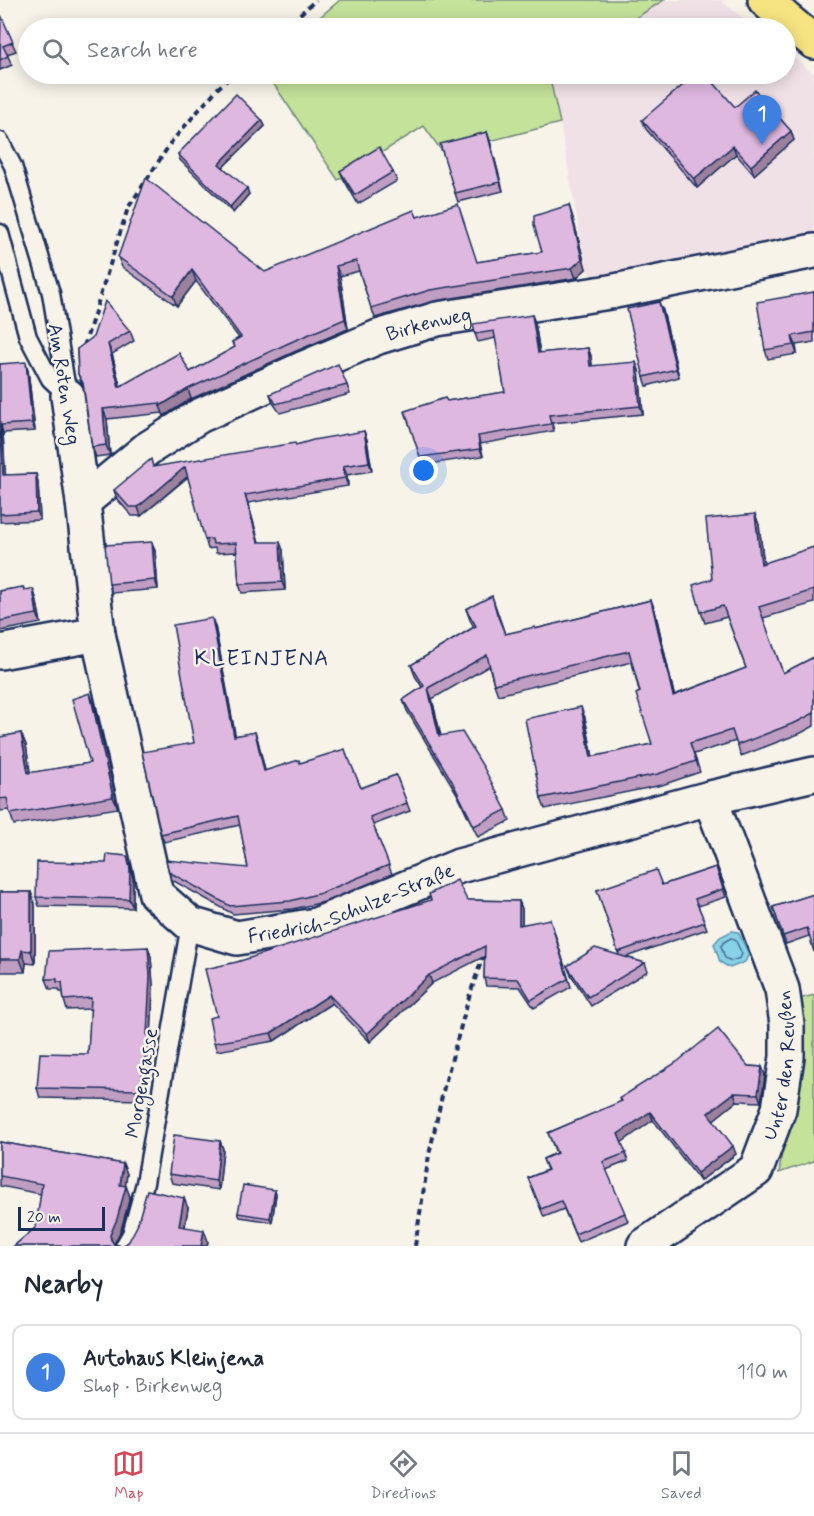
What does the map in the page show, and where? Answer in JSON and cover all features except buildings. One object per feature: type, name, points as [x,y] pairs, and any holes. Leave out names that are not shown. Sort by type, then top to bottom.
[{"type":"main road","points":[[765,0],[785,18]]},
{"type":"main road","points":[[796,27],[814,42]]},
{"type":"street","name":"Birkenweg","points":[[83,502],[147,449],[199,417],[302,369],[378,338],[437,319],[610,292],[814,251]]},
{"type":"street","name":"Am Roten Weg","points":[[68,396],[98,634]]},
{"type":"street","points":[[0,652],[98,634]]},
{"type":"street","name":"Friedrich-Schulze-Straße","points":[[98,634],[156,894],[190,924],[237,938],[316,925],[459,866],[711,798],[814,774]]},
{"type":"street","name":"Unter den Reußen","points":[[644,1246],[756,1170],[779,1109],[785,1067],[787,1024],[782,989],[711,798]]},
{"type":"lane","name":"Am Roten Weg","points":[[0,141],[13,166],[51,293],[68,396]]},
{"type":"lane","points":[[0,233],[28,338],[50,379],[68,396]]},
{"type":"lane","name":"Morgengasse","points":[[124,1246],[131,1234],[145,1183],[190,924]]},
{"type":"path","points":[[295,18],[316,0]]},
{"type":"path","points":[[82,352],[128,208],[172,141],[223,84]]},
{"type":"path","points":[[415,1246],[431,1144],[444,1087],[483,956],[483,944]]},
{"type":"shaded area","points":[[664,0],[720,0],[743,18],[636,18]]},
{"type":"shaded area","points":[[796,59],[814,74],[814,234],[591,276],[586,269],[551,84],[796,84]]},
{"type":"green space","points":[[340,0],[664,0],[636,18],[319,18]]},
{"type":"green space","points":[[274,84],[551,84],[560,123],[443,153],[424,126],[338,180]]},
{"type":"green space","points":[[814,995],[814,1161],[779,1173],[798,1045],[795,1000]]},
{"type":"water","points":[[732,931],[738,932],[749,954],[745,962],[730,968],[720,962],[714,944],[720,937]]},
{"type":"place","name":"Autohaus Kleinjena","points":[[762,145]]},
{"type":"district","name":"KLEINJENA","points":[[262,657]]}]
